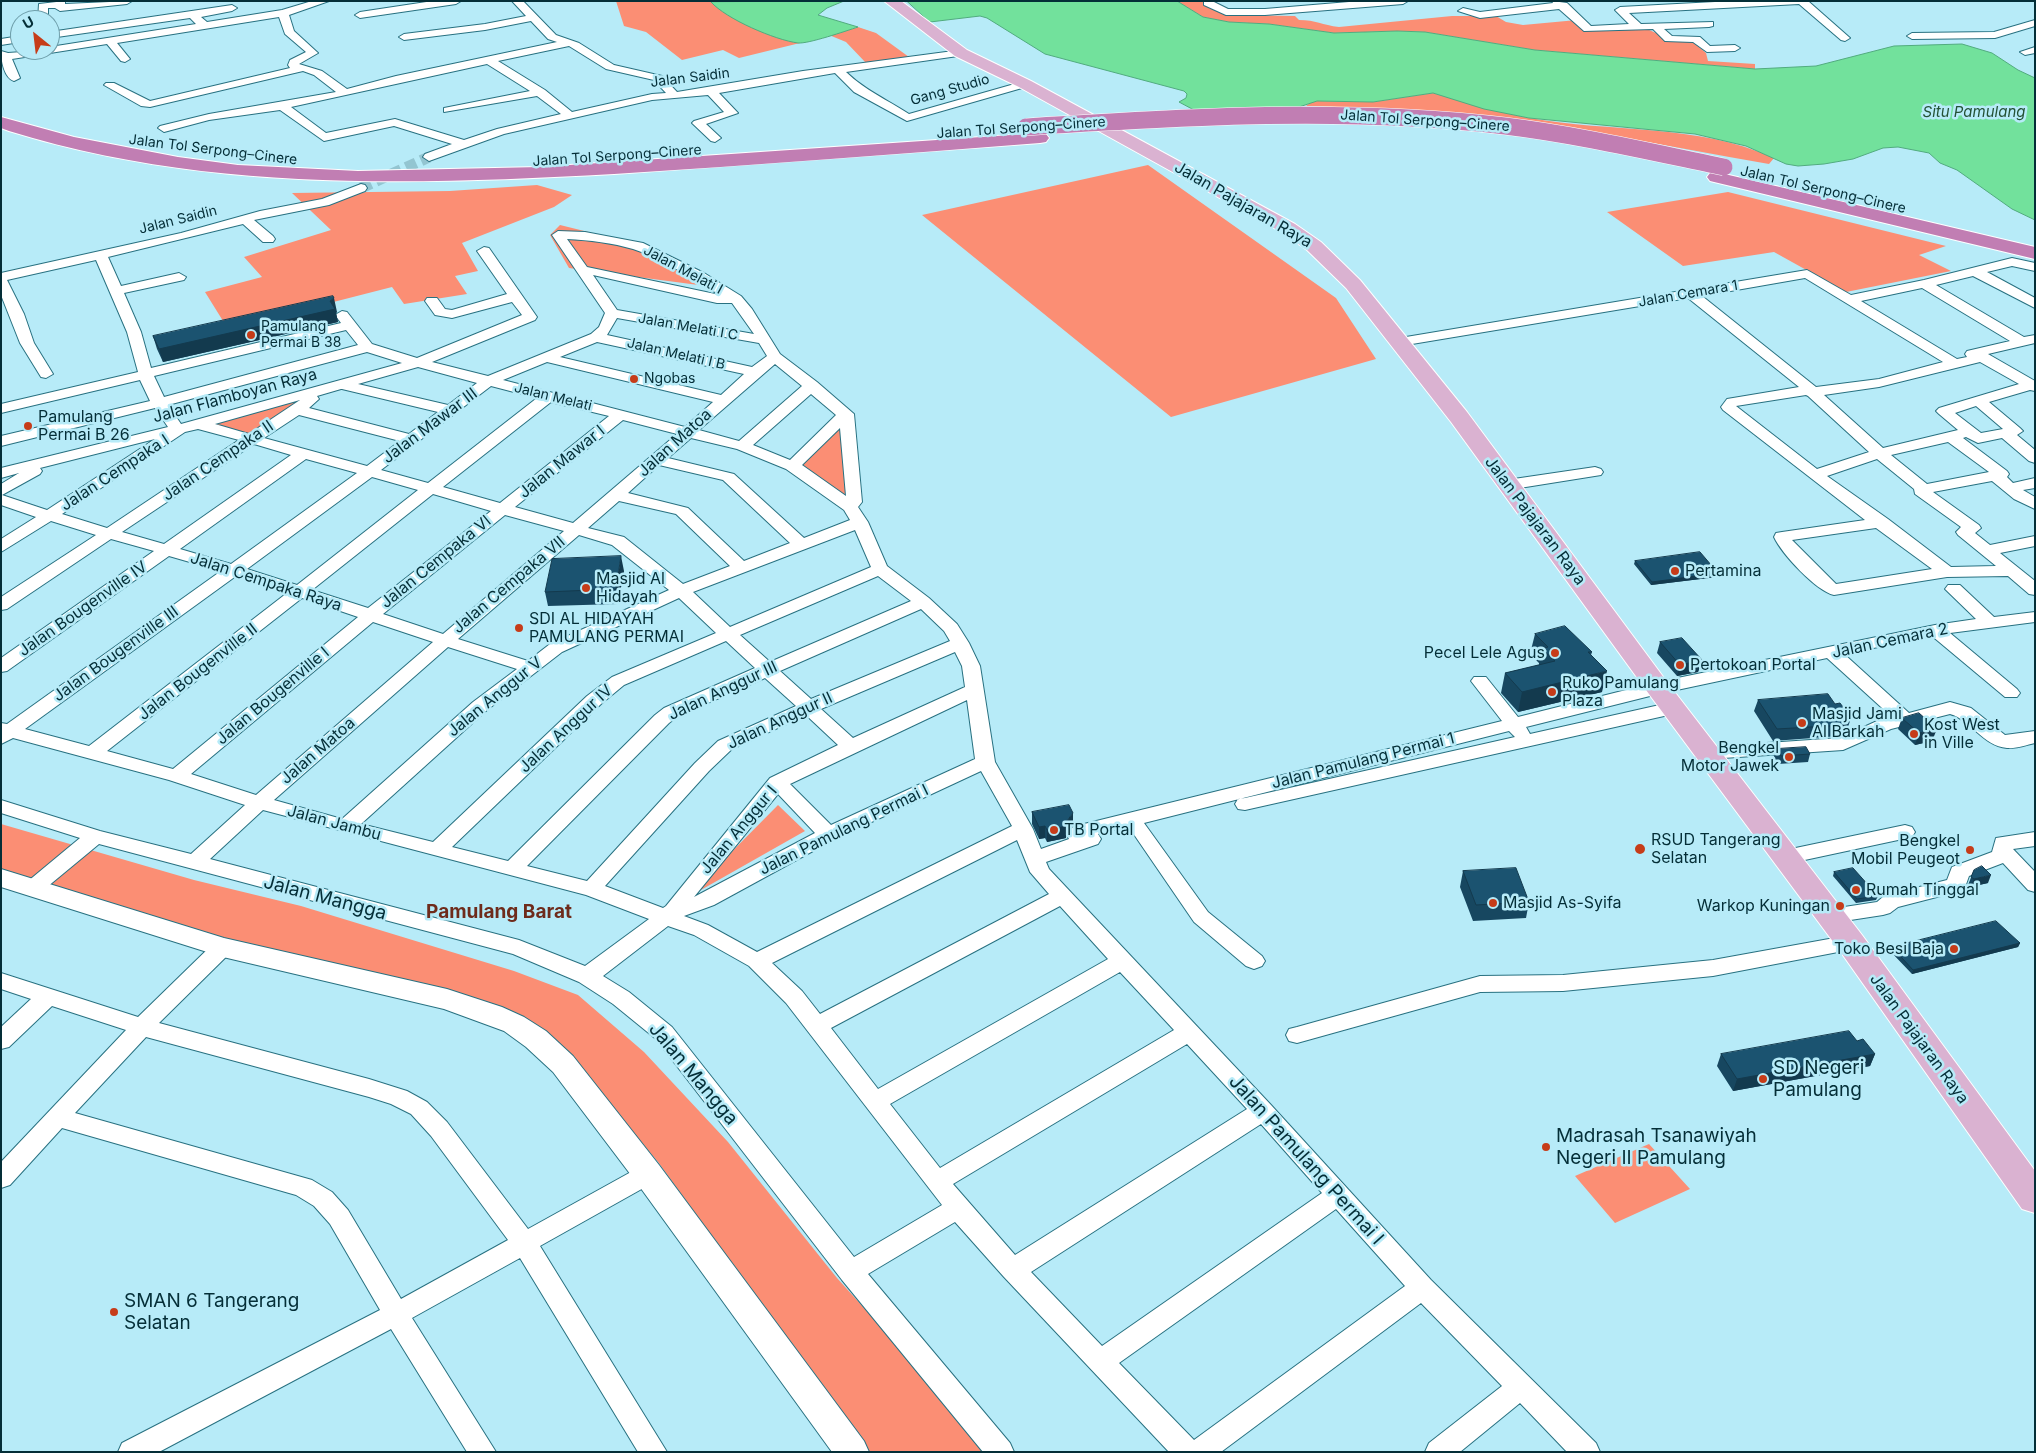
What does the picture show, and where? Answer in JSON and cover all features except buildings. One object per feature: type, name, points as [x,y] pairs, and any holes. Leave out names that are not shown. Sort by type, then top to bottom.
[{"type":"highway","name":"Jalan Tol Serpong–Cinere","points":[[1,104],[38,118],[96,134],[169,147],[314,161],[428,165],[552,161],[1026,127],[1225,115],[1363,115],[1504,126],[1584,138],[1977,233],[2035,239]]},
{"type":"highway","name":"Jalan Tol Serpong–Cinere","points":[[1,122],[81,145],[154,160],[243,171],[410,178],[694,164],[1230,126],[1366,127],[1492,137],[1720,172]]},
{"type":"highway","points":[[1977,233],[2035,255]]},
{"type":"main road","name":"Jalan Pajajaran Raya","points":[[891,1],[961,53],[1025,84],[1246,204],[1314,246],[1353,284],[1459,417],[1507,485],[1658,688],[1831,916],[2035,1199]]},
{"type":"street","points":[[43,10],[43,6],[59,3],[60,8],[127,1]]},
{"type":"street","points":[[60,48],[283,13],[324,1]]},
{"type":"street","points":[[360,14],[456,1]]},
{"type":"street","points":[[517,1],[531,18],[552,37],[570,43],[610,67],[658,78],[671,91],[671,97]]},
{"type":"street","points":[[1255,1],[1265,12]]},
{"type":"street","points":[[1297,1],[1306,10]]},
{"type":"street","points":[[1208,3],[1226,12],[1265,12],[1403,1]]},
{"type":"street","points":[[1638,27],[1620,10],[1688,4],[1801,1],[1845,38]]},
{"type":"street","points":[[256,3],[263,16]]},
{"type":"street","points":[[1463,11],[1480,15],[1560,3],[1588,29],[1655,26],[1715,30]]},
{"type":"street","points":[[1655,26],[1668,39],[1696,38],[1707,49],[1735,48],[1688,4]]},
{"type":"street","points":[[60,34],[232,8]]},
{"type":"street","points":[[283,13],[288,32],[314,53],[294,62],[293,65],[300,69]]},
{"type":"street","points":[[192,15],[206,26]]},
{"type":"street","points":[[404,37],[501,25],[531,18]]},
{"type":"street","points":[[1912,36],[1989,35],[2035,23]]},
{"type":"street","points":[[2013,30],[2027,35]]},
{"type":"street","points":[[110,41],[125,59]]},
{"type":"street","points":[[164,128],[209,117],[282,106],[345,93],[403,78],[570,43]]},
{"type":"street","name":"Jalan Saidin","points":[[429,157],[501,131],[568,115],[838,70],[961,53]]},
{"type":"street","points":[[3,56],[14,78]]},
{"type":"street","points":[[490,61],[541,92],[568,115]]},
{"type":"street","points":[[110,85],[145,104],[150,104],[300,69],[311,70],[345,93]]},
{"type":"street","name":"Gang Studio","points":[[838,70],[858,90],[907,118],[1025,84]]},
{"type":"street","points":[[448,110],[495,99],[504,100],[541,92]]},
{"type":"street","points":[[712,92],[732,113],[698,122],[715,138]]},
{"type":"street","points":[[282,106],[324,137],[395,122],[463,144]]},
{"type":"street","name":"Jalan Saidin","points":[[1,278],[325,202],[361,188]]},
{"type":"street","points":[[246,219],[268,239]]},
{"type":"street","name":"Jalan Melati I","points":[[612,313],[558,235],[586,236],[638,246],[691,272],[736,299],[775,357]]},
{"type":"street","points":[[432,301],[440,312],[452,314],[517,296],[484,251]]},
{"type":"street","points":[[100,254],[134,332],[146,376],[159,403],[178,429]]},
{"type":"street","points":[[1854,298],[1924,284],[2012,262],[2035,267]]},
{"type":"street","points":[[582,271],[591,271],[717,299],[736,299]]},
{"type":"street","points":[[1974,271],[2035,304]]},
{"type":"street","name":"Jalan Cemara 1","points":[[1400,342],[1807,274],[1854,298],[1954,363]]},
{"type":"street","points":[[116,291],[179,277]]},
{"type":"street","points":[[1,278],[27,343],[46,374]]},
{"type":"street","points":[[1924,284],[2031,344]]},
{"type":"street","points":[[1691,294],[1794,375],[1924,489]]},
{"type":"street","name":"Jalan Flamboyan Raya","points":[[1,473],[198,424],[418,363],[530,317],[517,296]]},
{"type":"street","points":[[1854,298],[1954,354],[1964,356],[2031,344]]},
{"type":"street","points":[[489,381],[596,337],[605,329],[612,313]]},
{"type":"street","name":"Jalan Melati I C","points":[[612,313],[764,339]]},
{"type":"street","points":[[1,317],[17,314]]},
{"type":"street","points":[[1,409],[146,376],[345,320],[367,347],[159,403],[1,441]]},
{"type":"street","name":"Jalan Melati I B","points":[[596,337],[755,372]]},
{"type":"street","points":[[1947,572],[1882,522],[1815,475],[1728,407],[1732,402],[1879,383],[2031,344]]},
{"type":"street","name":"Jalan Melati","points":[[367,347],[418,363],[742,446],[792,466],[855,515]]},
{"type":"street","points":[[775,357],[846,414],[849,420],[855,515],[880,569],[923,602],[951,628],[960,643],[971,666],[985,762]]},
{"type":"street","name":"Jalan Matoa","points":[[575,529],[689,432],[755,372],[775,357]]},
{"type":"street","points":[[1982,357],[2033,386]]},
{"type":"street","points":[[547,358],[724,400]]},
{"type":"street","name":"Jalan Mawar III","points":[[232,570],[370,471],[489,381]]},
{"type":"street","points":[[742,446],[812,385]]},
{"type":"street","points":[[1979,401],[2015,430],[2006,434],[1978,438],[1944,412],[1979,401],[2033,386]]},
{"type":"street","points":[[334,387],[449,410]]},
{"type":"street","name":"Jalan Cempaka II","points":[[1,605],[109,535],[295,409],[334,387]]},
{"type":"street","name":"Jalan Bougenville II","points":[[94,752],[550,396]]},
{"type":"street","points":[[295,409],[411,440]]},
{"type":"street","name":"Jalan Mawar I","points":[[503,509],[621,414]]},
{"type":"street","points":[[792,466],[846,414]]},
{"type":"street","points":[[198,424],[606,537],[624,544],[682,591],[851,746]]},
{"type":"street","name":"Jalan Cempaka I","points":[[49,516],[177,433],[178,429]]},
{"type":"street","points":[[1815,475],[1880,452],[1969,432]]},
{"type":"street","points":[[2006,434],[2035,458]]},
{"type":"street","points":[[1924,489],[2001,474],[1952,437]]},
{"type":"street","name":"Jalan Bougenville IV","points":[[1,667],[304,453]]},
{"type":"street","points":[[656,460],[728,477],[802,545]]},
{"type":"street","points":[[1,491],[42,464]]},
{"type":"street","points":[[1507,485],[1595,472]]},
{"type":"street","points":[[1995,476],[2035,504]]},
{"type":"street","points":[[2010,488],[2035,483]]},
{"type":"street","points":[[1924,489],[1921,491],[1974,528],[1964,532],[2035,590]]},
{"type":"street","points":[[616,495],[682,511],[742,568]]},
{"type":"street","name":"Jalan Cempaka Raya","points":[[1,500],[109,535],[232,570],[443,641],[529,667]]},
{"type":"street","name":"Jalan Cempaka VI","points":[[370,616],[503,509]]},
{"type":"street","name":"Jalan Anggur V","points":[[346,827],[480,706],[529,667],[569,641],[682,591],[802,545],[855,515]]},
{"type":"street","points":[[1,547],[49,516]]},
{"type":"street","points":[[1882,522],[1782,537],[1784,543],[1830,589],[1869,585],[1947,572],[2012,571]]},
{"type":"street","name":"Jalan Cempaka VII","points":[[443,641],[575,529]]},
{"type":"street","points":[[1987,550],[2035,541]]},
{"type":"street","name":"Jalan Anggur IV","points":[[438,849],[607,689],[642,670],[880,569]]},
{"type":"street","name":"Jalan Bougenville III","points":[[4,733],[232,570]]},
{"type":"street","points":[[1954,589],[1989,622]]},
{"type":"street","name":"Jalan Anggur III","points":[[513,868],[662,719],[681,708],[923,602]]},
{"type":"street","name":"Jalan Bougenville I","points":[[176,776],[370,616]]},
{"type":"street","name":"Jalan Cemara 2","points":[[1658,688],[1935,630],[1989,622],[2033,619]]},
{"type":"street","points":[[1935,630],[2011,693]]},
{"type":"street","name":"Jalan Matoa","points":[[194,863],[258,803],[443,641]]},
{"type":"street","name":"Jalan Anggur II","points":[[591,889],[702,767],[725,745],[808,707],[960,643]]},
{"type":"street","points":[[1832,652],[1904,718]]},
{"type":"street","points":[[1480,681],[1527,740]]},
{"type":"street","name":"Jalan Pamulang Permai 1","points":[[1348,772],[1513,724],[1658,688]]},
{"type":"street","name":"Jalan Anggur I","points":[[671,913],[777,782],[974,690]]},
{"type":"street","points":[[1033,859],[1080,842],[1140,828],[1348,772],[1527,740],[1673,708]]},
{"type":"street","points":[[1708,754],[1843,744],[1867,732],[1904,718],[1950,708],[1958,709],[1998,739],[2008,742],[2035,737]]},
{"type":"street","name":"Jalan Jambu","points":[[4,733],[94,752],[258,803],[346,827],[513,868],[671,913]]},
{"type":"street","name":"Jalan Pamulang Permai I","points":[[671,913],[707,900],[828,834],[985,762],[1023,829],[1033,859],[1040,872],[1263,1111],[1422,1288],[1586,1452]]},
{"type":"street","points":[[777,782],[828,834]]},
{"type":"street","name":"Jalan Pamulang Permai 1","points":[[1080,842],[1077,835],[1080,832],[1277,790]]},
{"type":"street","name":"Jalan Mangga","points":[[1,806],[95,836],[504,944],[587,976],[621,998],[664,1033],[851,1272],[1000,1452]]},
{"type":"street","points":[[1140,828],[1201,917],[1254,961]]},
{"type":"street","points":[[758,961],[1023,829]]},
{"type":"street","points":[[1786,857],[1905,832]]},
{"type":"street","points":[[34,888],[95,836]]},
{"type":"street","points":[[1831,916],[1883,908],[1891,901],[1957,885],[1959,872],[2002,856],[2003,843],[2035,839]]},
{"type":"street","points":[[2003,850],[2035,885]]},
{"type":"street","points":[[1,878],[223,947],[447,999],[514,1024],[536,1039],[563,1064],[648,1174],[852,1452]]},
{"type":"street","points":[[816,1026],[1062,896]]},
{"type":"street","points":[[587,976],[671,913],[758,961],[777,978],[816,1026],[958,1208],[1013,1270],[1187,1452]]},
{"type":"street","points":[[1297,1035],[1480,984],[1563,983],[1713,968],[1851,943]]},
{"type":"street","points":[[1,1178],[142,1027],[223,947]]},
{"type":"street","points":[[876,1101],[1123,960]]},
{"type":"street","points":[[1,981],[142,1027],[369,1088],[398,1097],[420,1108],[439,1129],[524,1243],[653,1452]]},
{"type":"street","points":[[1,1041],[48,996]]},
{"type":"street","points":[[936,1182],[1189,1032]]},
{"type":"street","points":[[1013,1270],[1263,1111]]},
{"type":"street","points":[[59,1118],[303,1187],[323,1199],[339,1217],[396,1314],[482,1452]]},
{"type":"street","points":[[132,1452],[396,1314],[648,1174]]},
{"type":"street","points":[[1100,1361],[1339,1194]]},
{"type":"street","points":[[851,1272],[958,1208]]},
{"type":"street","points":[[1198,1452],[1422,1288]]},
{"type":"street","points":[[1439,1452],[1520,1387]]},
{"type":"shaded area","points":[[616,1],[716,1],[712,2],[769,34],[800,43],[739,58],[723,50],[682,60],[646,32],[624,26]]},
{"type":"shaded area","points":[[1177,1],[1211,1],[1234,15],[1295,16],[1299,20],[1339,27],[1452,16],[1496,16],[1506,22],[1523,25],[1577,20],[1597,29],[1645,28],[1673,41],[1692,41],[1706,53],[1708,61],[1755,64],[1755,69],[1535,50],[1425,32],[1334,33],[1269,24],[1229,22],[1203,17]]},
{"type":"shaded area","points":[[858,27],[876,33],[909,57],[866,63],[846,42],[829,35]]},
{"type":"shaded area","points":[[1433,93],[1530,118],[1591,126],[1653,130],[1714,139],[1774,158],[1769,164],[1616,136],[1500,119],[1403,110],[1306,106],[1311,102],[1317,101],[1373,102]]},
{"type":"shaded area","points":[[1148,165],[1336,298],[1376,359],[1171,417],[922,215]]},
{"type":"shaded area","points":[[537,185],[572,195],[554,207],[462,243],[478,271],[455,276],[467,294],[404,304],[392,287],[228,329],[205,292],[262,277],[244,257],[331,230],[292,193],[450,191]]},
{"type":"shaded area","points":[[1728,192],[1946,246],[1919,255],[1951,271],[1846,292],[1774,252],[1683,266],[1607,212]]},
{"type":"shaded area","points":[[560,225],[649,247],[711,277],[706,286],[569,268],[550,235]]},
{"type":"shaded area","points":[[315,395],[249,437],[201,425]]},
{"type":"shaded area","points":[[848,418],[850,507],[792,466]]},
{"type":"shaded area","points":[[778,805],[805,831],[685,899]]},
{"type":"shaded area","points":[[1,824],[194,880],[301,906],[514,971],[578,995],[644,1052],[728,1142],[837,1278],[994,1452],[868,1452],[658,1162],[582,1072],[518,1024],[1,877]]},
{"type":"shaded area","points":[[1649,1144],[1690,1189],[1615,1223],[1575,1176]]},
{"type":"water","points":[[844,1],[827,8],[818,15],[858,27],[803,43],[777,38],[752,28],[718,9],[711,2]]},
{"type":"water","name":"Situ Pamulang","points":[[907,1],[1177,1],[1203,17],[1229,22],[1269,24],[1334,33],[1425,32],[1535,50],[1755,69],[1816,66],[1894,46],[1962,44],[1992,53],[2018,70],[2035,78],[2035,220],[2012,209],[1957,170],[1940,163],[1929,153],[1898,147],[1883,148],[1853,159],[1798,166],[1786,164],[1746,146],[1695,134],[1529,118],[1484,109],[1433,93],[1373,102],[1317,101],[1299,107],[1194,110],[1179,102],[1186,98],[1187,94],[1184,91],[1045,54],[987,18],[980,16],[930,22]]},
{"type":"tunnel","points":[[361,188],[429,157]]},
{"type":"place","name":"Pamulang Permai B 38","points":[[251,335]]},
{"type":"place","name":"Ngobas","points":[[634,379]]},
{"type":"place","name":"Pamulang Permai B 26","points":[[28,426]]},
{"type":"place","name":"Pertamina","points":[[1675,571]]},
{"type":"place","name":"Masjid Al Hidayah","points":[[586,588]]},
{"type":"place","name":"SDI AL HIDAYAH PAMULANG PERMAI","points":[[519,628]]},
{"type":"place","name":"Pecel Lele Agus","points":[[1555,653]]},
{"type":"place","name":"Pertokoan Portal","points":[[1680,665]]},
{"type":"place","name":"Ruko Pamulang Plaza","points":[[1552,692]]},
{"type":"place","name":"Masjid Jami Al Barkah","points":[[1802,723]]},
{"type":"place","name":"Kost West in Ville","points":[[1914,734]]},
{"type":"place","name":"Bengkel Motor Jawek","points":[[1789,757]]},
{"type":"place","name":"TB Portal","points":[[1054,830]]},
{"type":"place","name":"RSUD Tangerang Selatan","points":[[1640,849]]},
{"type":"place","name":"Bengkel Mobil Peugeot","points":[[1970,850]]},
{"type":"place","name":"Rumah Tinggal","points":[[1856,890]]},
{"type":"place","name":"Masjid As-Syifa","points":[[1493,903]]},
{"type":"place","name":"Warkop Kuningan","points":[[1840,906]]},
{"type":"place","name":"Toko Besi Baja","points":[[1954,949]]},
{"type":"place","name":"SD Negeri Pamulang","points":[[1763,1079]]},
{"type":"place","name":"Madrasah Tsanawiyah Negeri II Pamulang","points":[[1546,1147]]},
{"type":"place","name":"SMAN 6 Tangerang Selatan","points":[[114,1312]]},
{"type":"district","name":"Pamulang Barat","points":[[499,912]]}]
